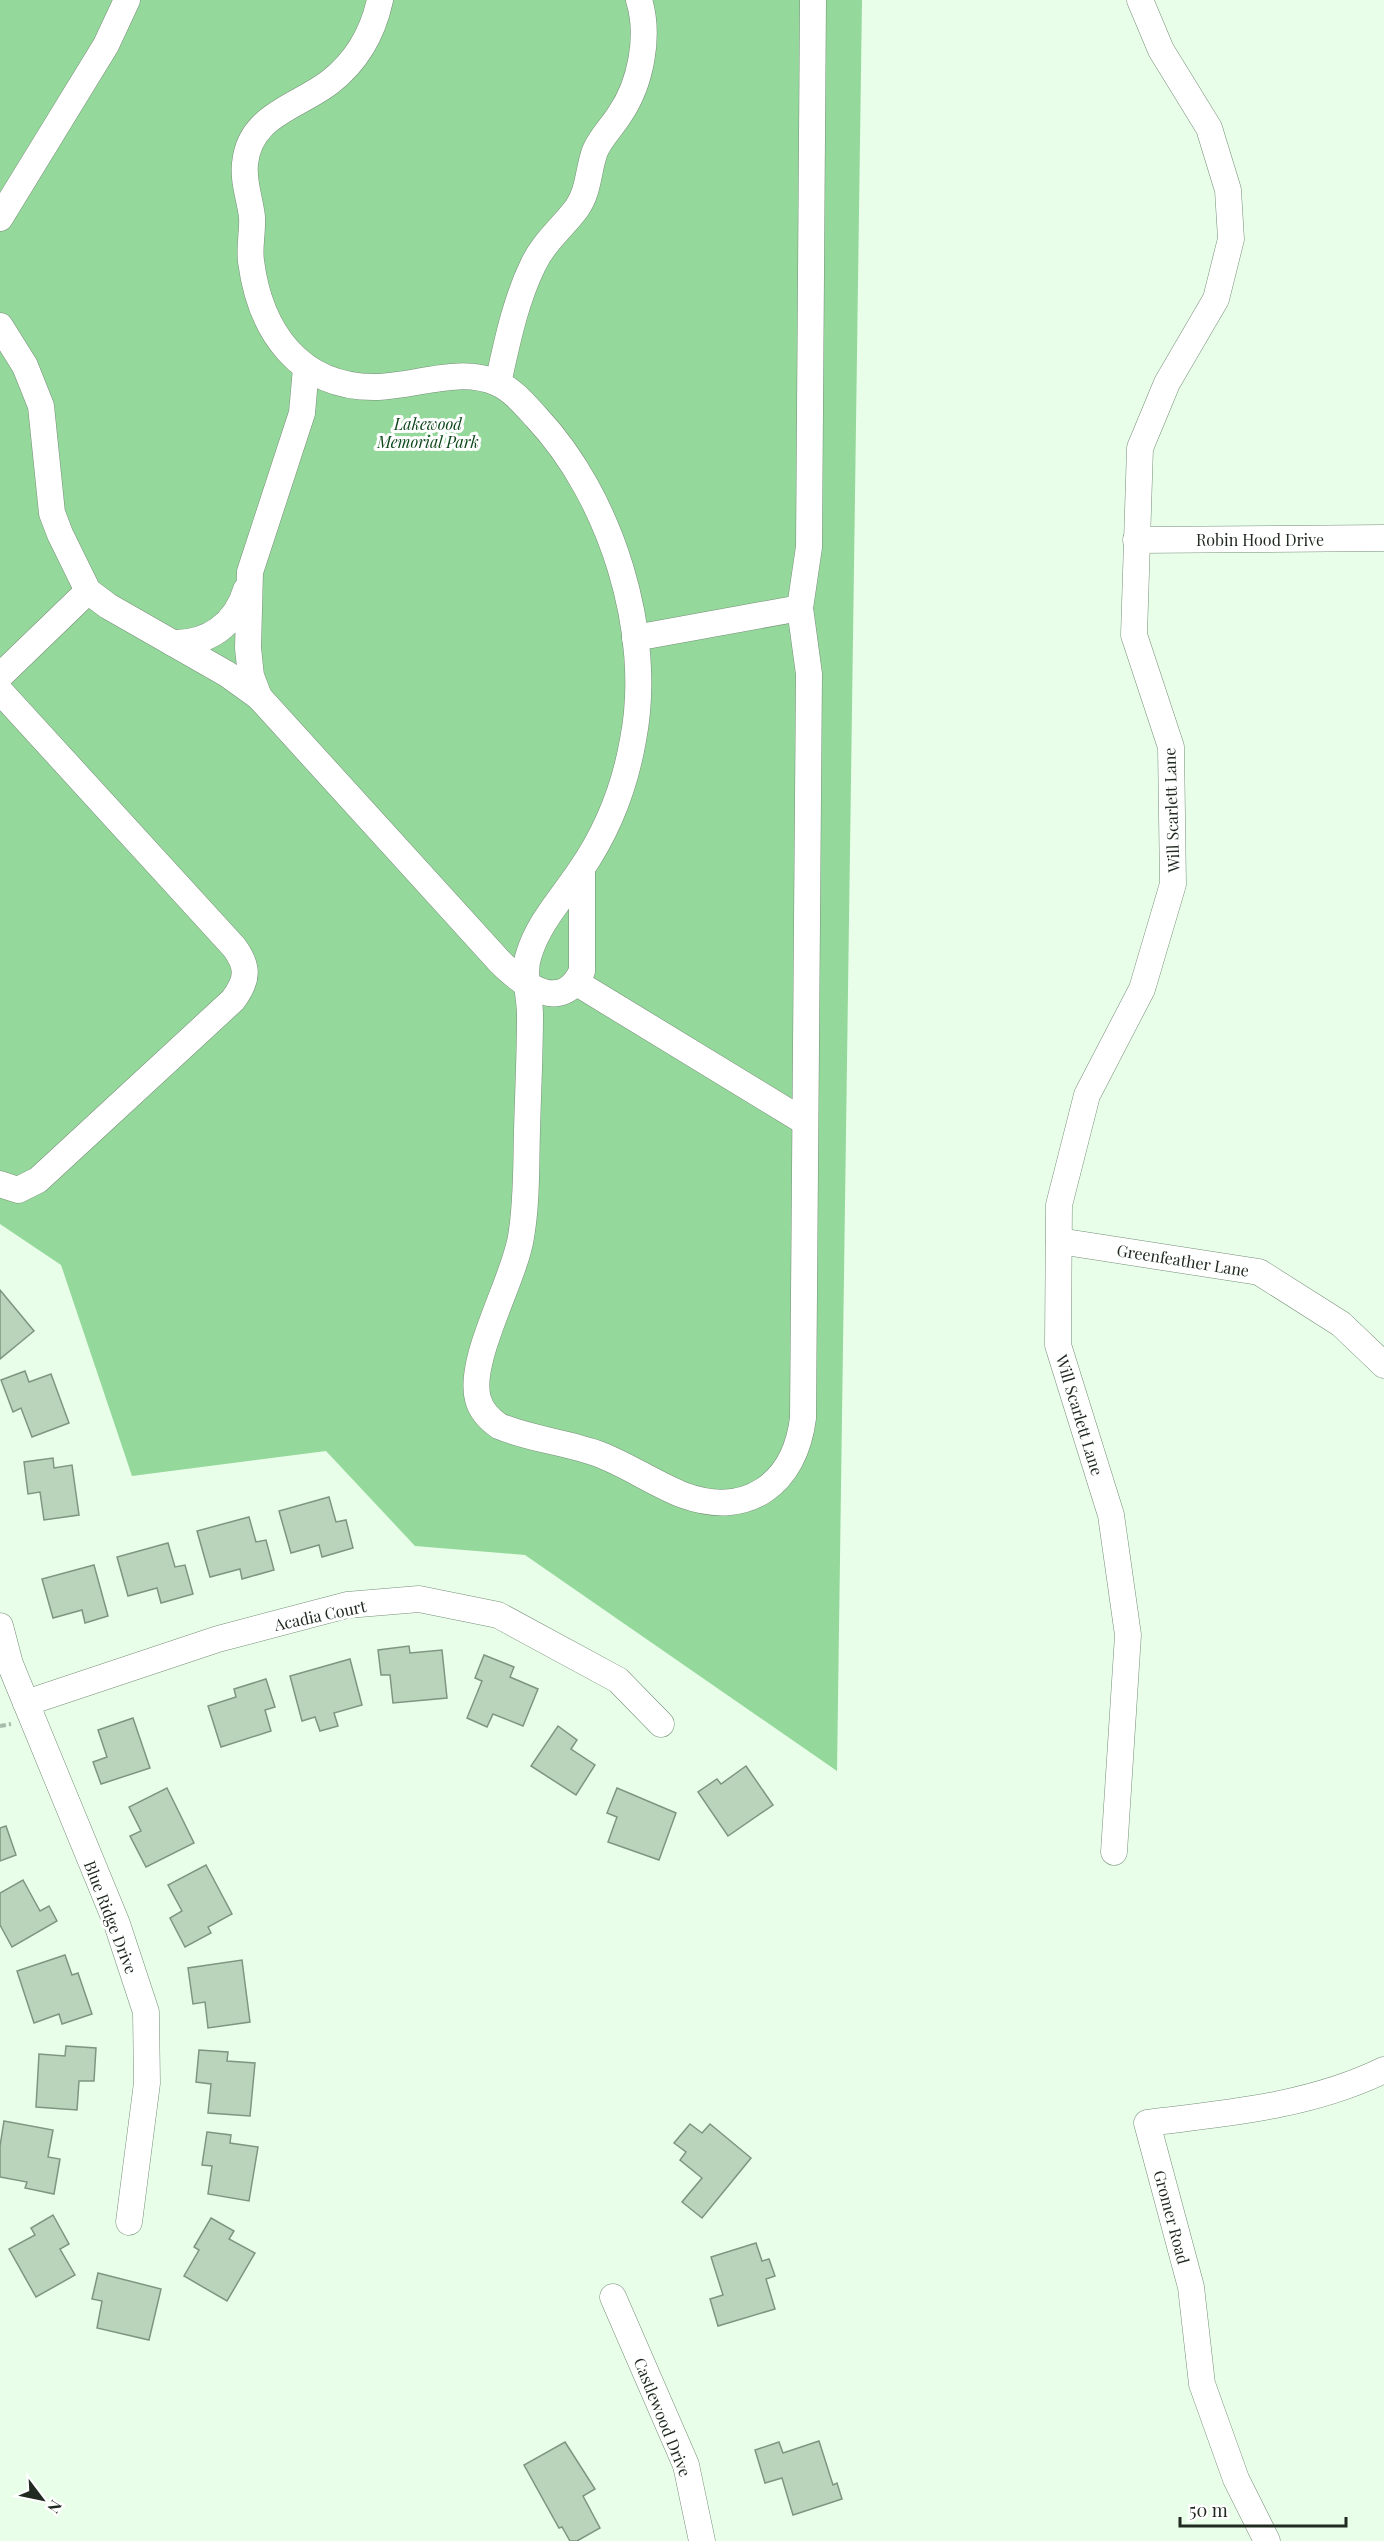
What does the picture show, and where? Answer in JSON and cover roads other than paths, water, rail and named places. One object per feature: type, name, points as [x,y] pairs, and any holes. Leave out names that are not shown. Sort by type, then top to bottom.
[{"type":"street","points":[[0,218],[106,45],[127,0]]},
{"type":"street","points":[[380,0],[372,28],[350,62],[330,82],[288,105],[264,123],[248,148],[244,178],[252,222],[249,245],[257,290],[278,338],[291,356],[306,368],[345,384],[372,387],[473,376],[498,383],[519,398],[550,432],[589,488],[602,514],[635,638],[638,683],[634,737],[616,802],[582,869],[538,932],[528,956],[525,975],[528,985],[530,1018],[522,1230],[513,1270],[483,1352],[476,1382],[477,1396],[489,1419],[499,1426],[600,1454],[685,1496],[718,1502],[739,1501],[770,1488],[783,1474],[797,1448],[802,1418],[809,674],[800,608],[809,548],[813,0]]},
{"type":"street","points":[[498,383],[524,284],[547,243],[579,206],[587,187],[595,153],[622,111],[634,84],[643,55],[643,27],[639,0]]},
{"type":"street","name":"Will Scarlett Lane","points":[[1114,1852],[1128,1635],[1111,1515],[1058,1345],[1059,1205],[1087,1095],[1142,990],[1173,885],[1171,747],[1134,635],[1140,448],[1167,383],[1216,299],[1231,239],[1228,190],[1209,128],[1161,50],[1140,0]]},
{"type":"street","points":[[0,326],[34,386],[45,426],[52,513],[71,562],[88,591],[108,606],[236,679],[259,697],[500,962],[528,985],[556,994],[569,990],[577,983],[582,971],[584,956],[582,869]]},
{"type":"street","points":[[173,643],[190,644],[222,629],[234,616],[243,598],[302,413],[306,368]]},
{"type":"street","name":"Robin Hood Drive","points":[[1136,540],[1384,538]]},
{"type":"street","points":[[250,572],[248,648],[251,676],[259,697]]},
{"type":"street","points":[[0,676],[88,591]]},
{"type":"street","points":[[635,638],[800,608]]},
{"type":"street","points":[[0,691],[234,947],[246,965],[245,981],[233,1000],[38,1180],[18,1190],[0,1184]]},
{"type":"street","points":[[577,983],[806,1122]]},
{"type":"street","name":"Greenfeather Lane","points":[[1059,1241],[1259,1272],[1341,1324],[1384,1365]]},
{"type":"street","name":"Acadia Court","points":[[26,1703],[240,1633],[347,1605],[419,1599],[498,1615],[618,1680],[661,1724]]},
{"type":"street","name":"Blue Ridge Drive","points":[[0,1626],[10,1665],[117,1924],[146,2012],[147,2083],[129,2222]]},
{"type":"street","name":"Gromer Road","points":[[1267,2541],[1236,2479],[1202,2384],[1191,2287],[1147,2123],[1254,2110],[1315,2096],[1384,2070]]},
{"type":"street","name":"Castlewood Drive","points":[[613,2297],[686,2465],[702,2541]]},
{"type":"park label","name":"Lakewood Memorial Park","points":[[428,432]]}]
